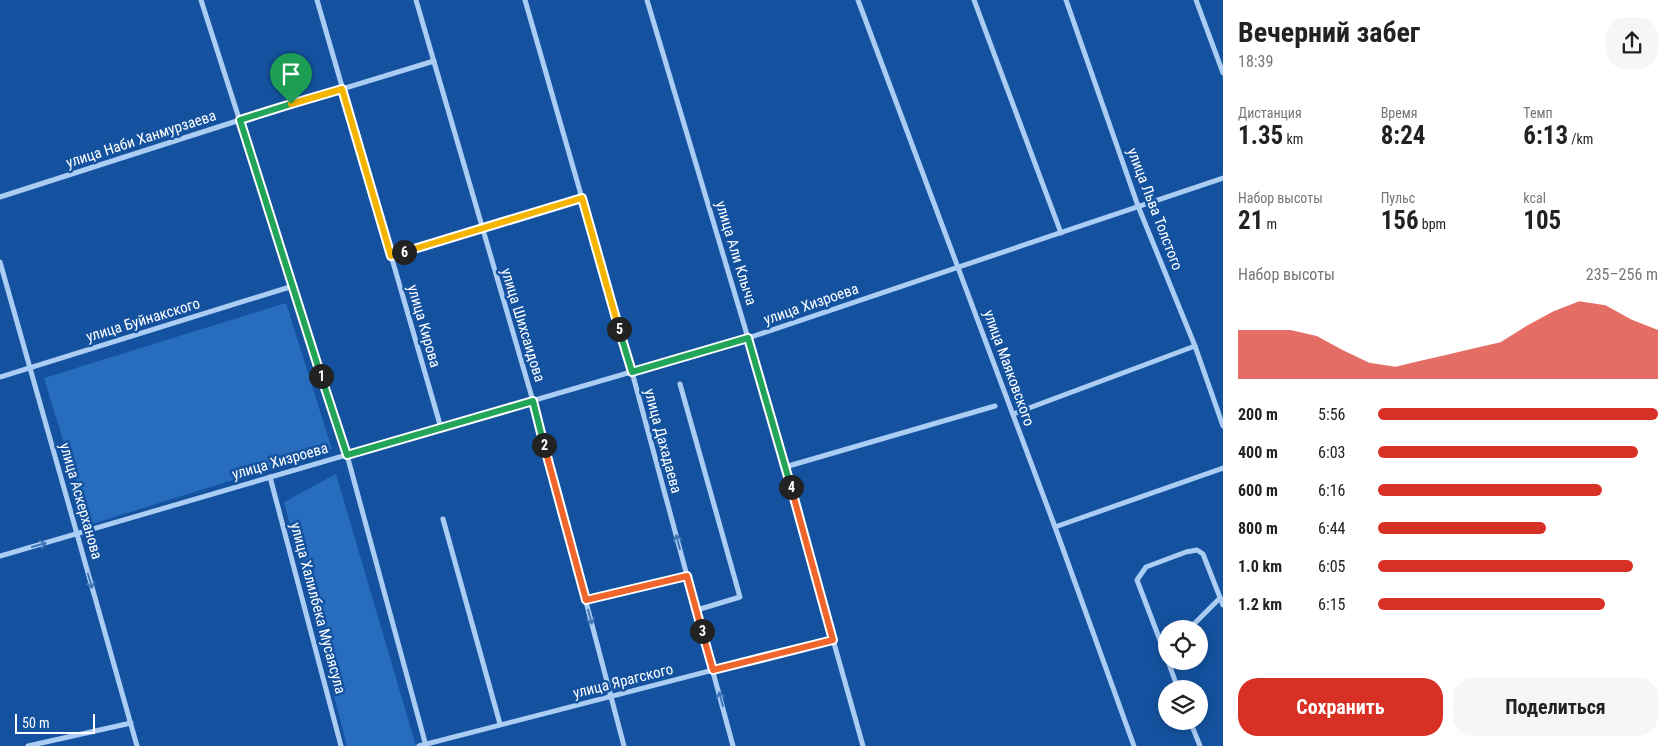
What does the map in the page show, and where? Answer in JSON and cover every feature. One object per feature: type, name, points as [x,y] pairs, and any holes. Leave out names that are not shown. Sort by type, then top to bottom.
[{"type":"street","points":[[201,0],[347,455],[426,745]]},
{"type":"street","name":"улица Кирова","points":[[317,0],[441,428]]},
{"type":"street","name":"улица Шихсаидова","points":[[416,0],[533,401],[624,746]]},
{"type":"street","name":"улица Дахадаева","points":[[526,0],[632,372],[733,746]]},
{"type":"street","name":"улица Али Клыча","points":[[647,0],[748,338],[863,746]]},
{"type":"street","name":"улица Маяковского","points":[[858,0],[1055,527],[1134,746]]},
{"type":"street","points":[[974,0],[1061,232]]},
{"type":"street","name":"улица Льва Толстого","points":[[1066,0],[1138,206],[1195,346],[1223,426]]},
{"type":"street","points":[[1196,0],[1223,73]]},
{"type":"street","name":"улица Наби Ханмурзаева","points":[[0,197],[240,120],[434,61]]},
{"type":"street","name":"улица Хизроева","points":[[0,556],[748,338],[1223,178]]},
{"type":"street","points":[[391,256],[582,198]]},
{"type":"street","name":"улица Аскерханова","points":[[0,262],[137,746]]},
{"type":"street","name":"улица Буйнакского","points":[[0,377],[293,286]]},
{"type":"street","points":[[1013,414],[1195,346]]},
{"type":"street","points":[[680,384],[740,597],[696,610]]},
{"type":"street","points":[[785,467],[995,406]]},
{"type":"street","points":[[1055,527],[1223,468]]},
{"type":"street","name":"улица Халилбека Мусаясула","points":[[270,477],[341,746]]},
{"type":"street","points":[[443,520],[500,724]]},
{"type":"street","points":[[1158,632],[1138,580],[1146,567],[1186,552],[1197,550],[1203,554],[1223,605]]},
{"type":"street","points":[[586,600],[687,576]]},
{"type":"street","points":[[1198,620],[1220,598]]},
{"type":"street","name":"улица Ярагского","points":[[419,746],[833,640]]},
{"type":"street","points":[[28,746],[130,723]]},
{"type":"street","points":[[1194,730],[1200,746]]},
{"type":"shaded area","points":[[286,303],[332,449],[89,525],[44,378]]},
{"type":"shaded area","points":[[336,474],[416,746],[347,746],[284,502]]},
{"type":"route","points":[[342,89],[391,256],[582,198],[632,372],[748,338],[833,640],[713,670],[687,576],[586,600],[533,401],[347,455],[240,120],[291,104],[342,89]]}]
